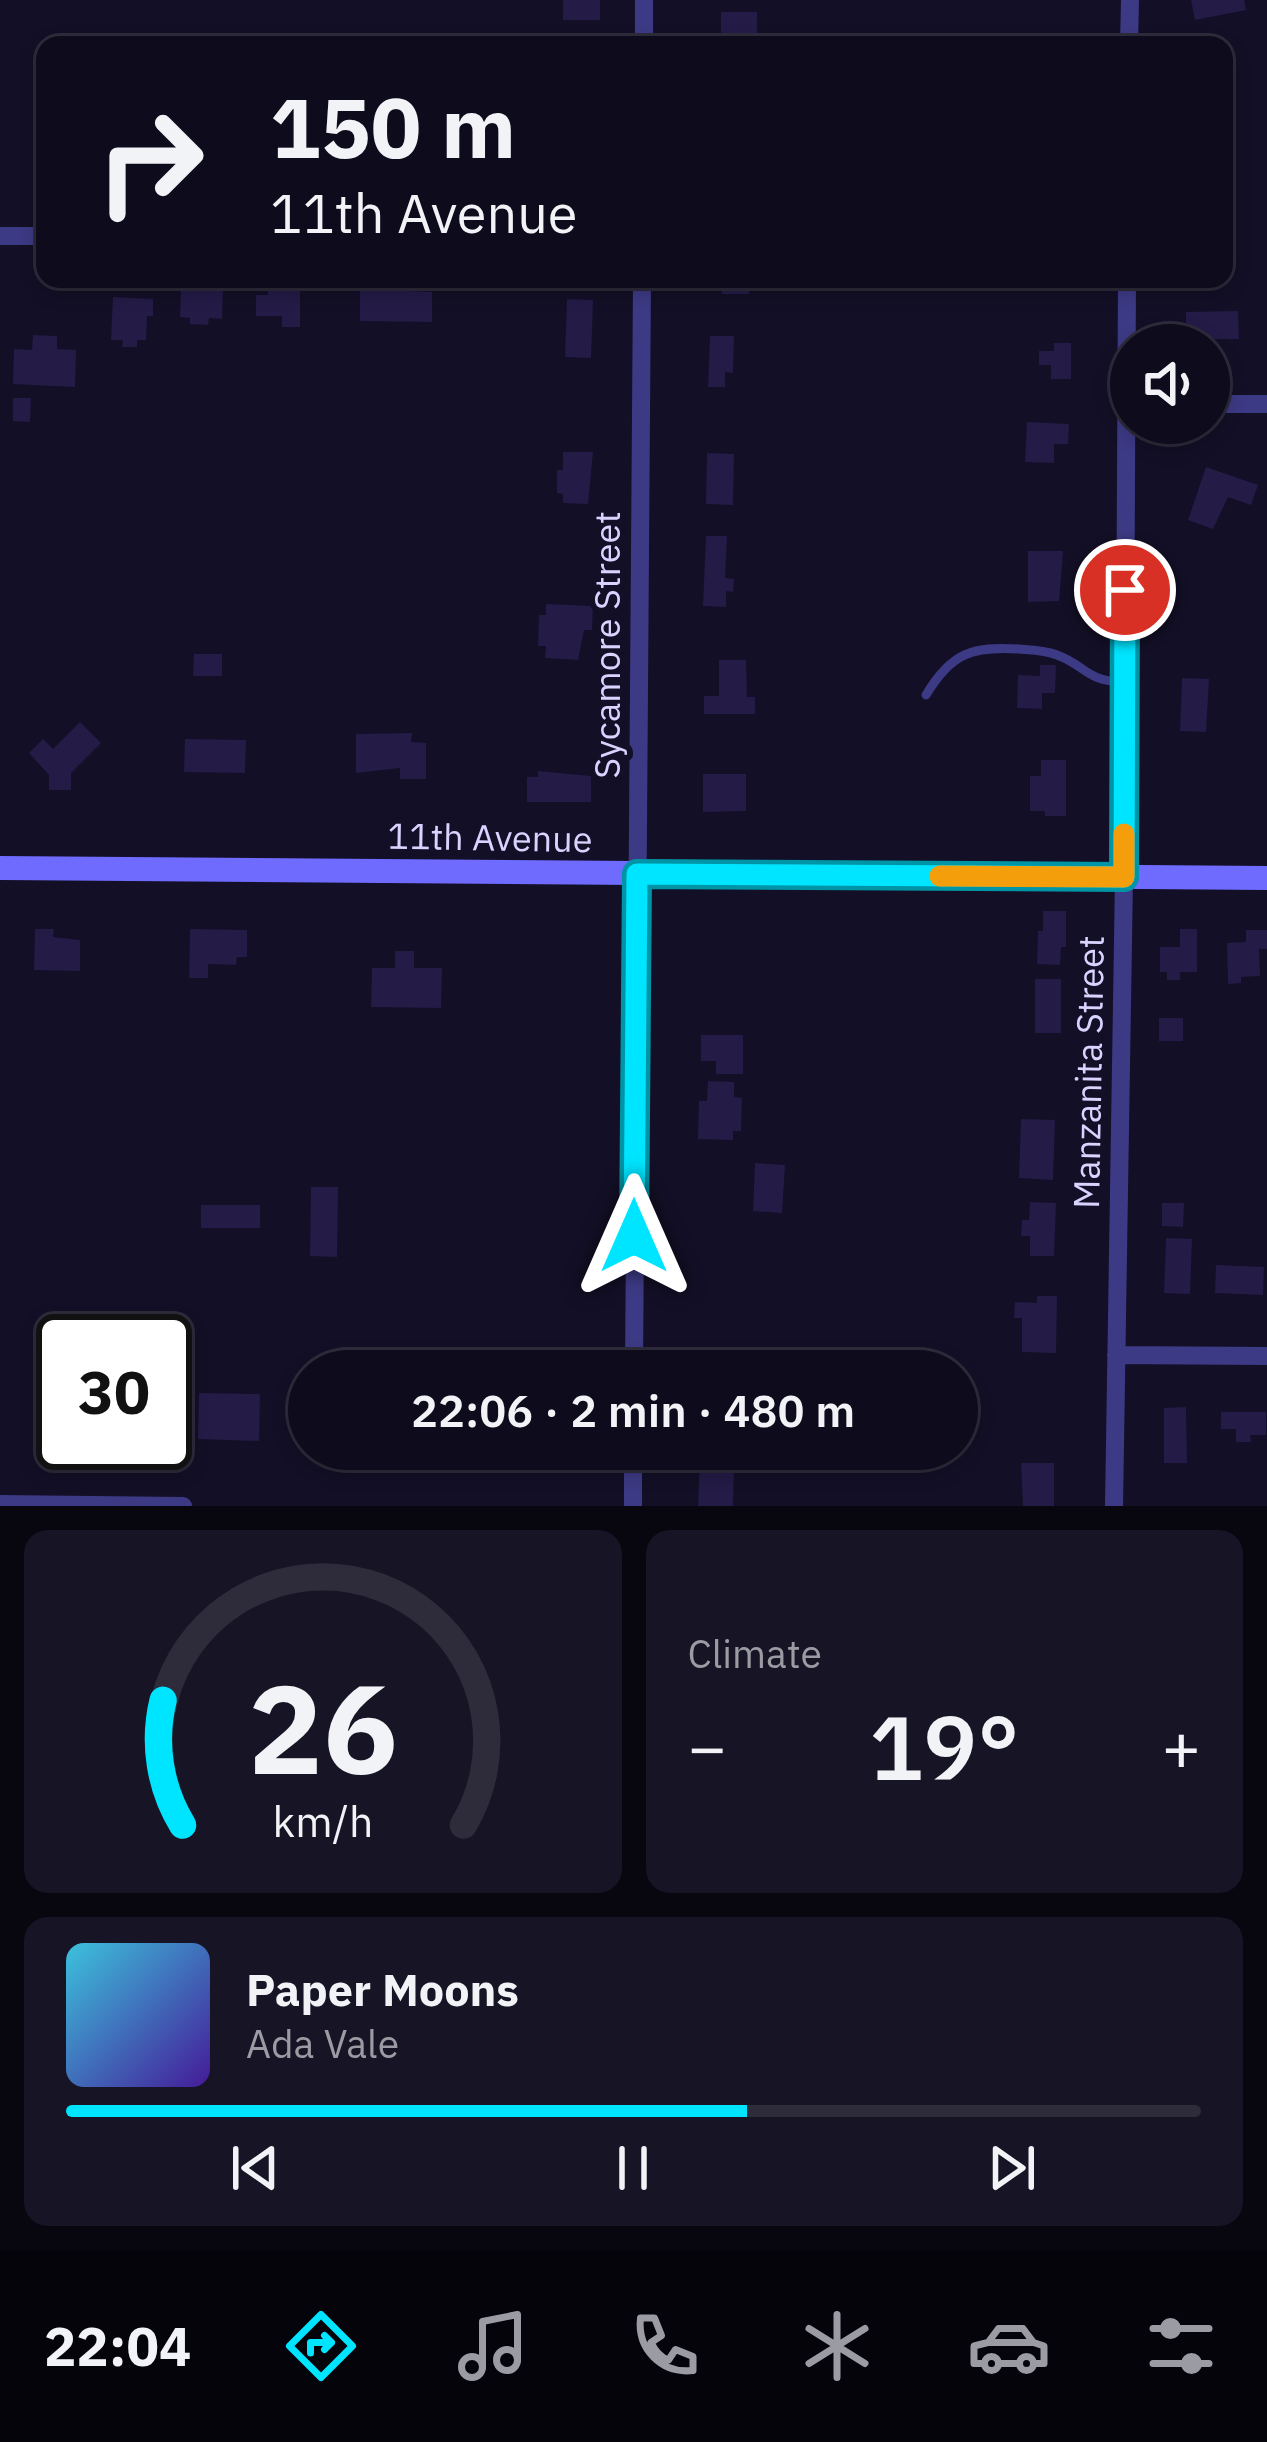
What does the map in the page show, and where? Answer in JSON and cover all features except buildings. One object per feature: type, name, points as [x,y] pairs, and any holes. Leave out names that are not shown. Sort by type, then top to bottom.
[{"type":"main road","name":"11th Avenue","points":[[0,868],[1267,878]]},
{"type":"street","points":[[644,0],[644,36]]},
{"type":"street","points":[[1130,0],[1130,36]]},
{"type":"street","points":[[0,236],[36,236]]},
{"type":"street","name":"Sycamore Street","points":[[634,1350],[642,288]]},
{"type":"street","name":"Manzanita Street","points":[[1126,288],[1127,324]]},
{"type":"street","points":[[1230,404],[1267,404]]},
{"type":"street","name":"Manzanita Street","points":[[1114,1506],[1127,444]]},
{"type":"street","points":[[1116,1355],[1267,1356]]},
{"type":"street","points":[[632,1506],[633,1470]]},
{"type":"street","points":[[0,1504],[183,1506]]},
{"type":"lane","points":[[926,695],[938,674],[982,647],[1051,652],[1087,676],[1124,682]]},
{"type":"slow traffic","points":[[940,876],[1124,877],[1124,834]]},
{"type":"route","points":[[634,1236],[637,874],[1124,877],[1125,590]]}]
